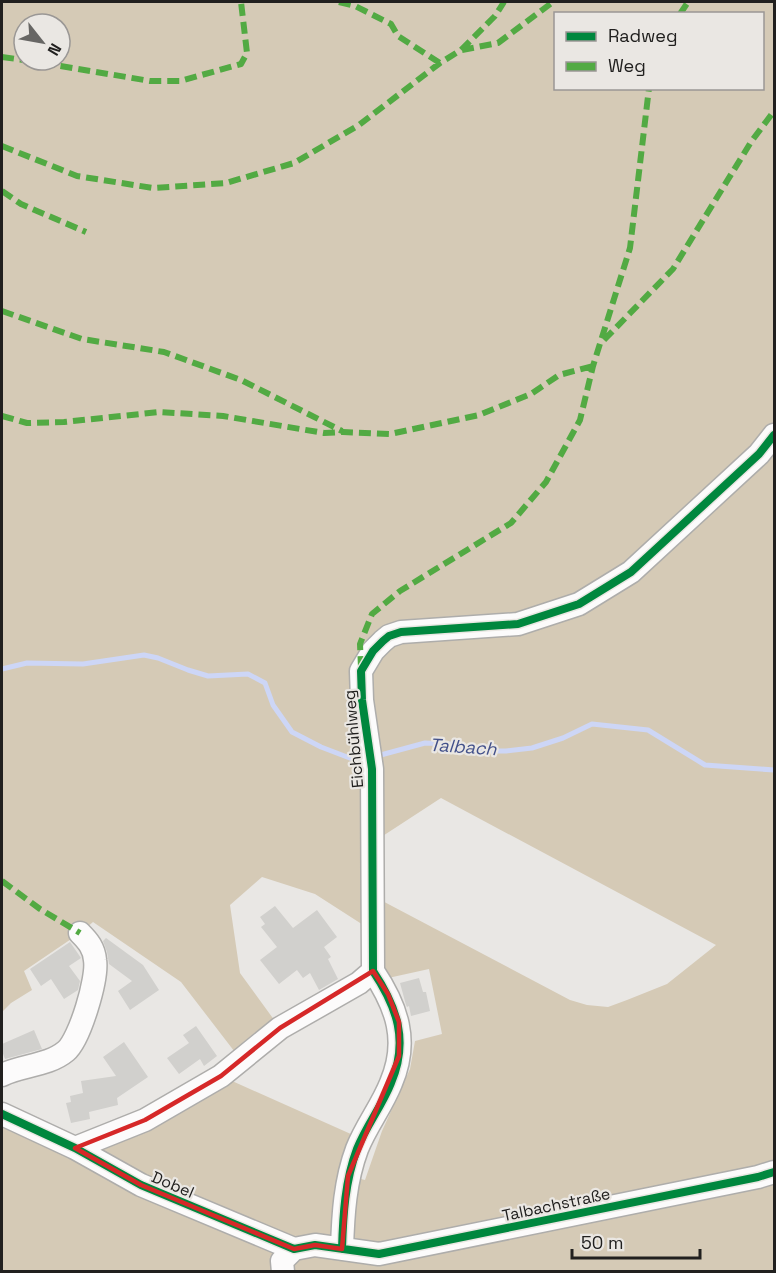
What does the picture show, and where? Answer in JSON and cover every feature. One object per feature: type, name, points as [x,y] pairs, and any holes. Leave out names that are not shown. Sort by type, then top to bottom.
[{"type":"street","name":"Eichbühlweg","points":[[373,971],[371,759],[362,700],[362,671],[373,651],[388,636],[400,632],[518,624],[579,604],[631,572],[759,454],[774,435]]},
{"type":"street","points":[[2,1075],[47,1061],[66,1051],[76,1038],[93,986],[96,962],[91,944],[80,933]]},
{"type":"street","points":[[75,1148],[145,1120],[213,1081],[279,1028],[359,983],[373,971],[388,994],[399,1022],[399,1056],[391,1083],[358,1148],[348,1176],[342,1249]]},
{"type":"street","name":"Dobel","points":[[2,1114],[75,1148],[141,1185],[294,1249],[315,1245],[342,1249]]},
{"type":"street","name":"Talbachstraße","points":[[342,1249],[379,1254],[774,1172]]},
{"type":"street","points":[[284,1272],[282,1261],[294,1249]]},
{"type":"street","points":[[362,1272],[377,1261],[379,1254]]},
{"type":"highlighted area","points":[[373,971],[388,994],[399,1022],[399,1056],[348,1176],[342,1249],[315,1245],[294,1249],[141,1185],[75,1148],[145,1120],[221,1076],[280,1028]]},
{"type":"shaded area","points":[[2,2],[774,2],[774,1271],[2,1271],[2,1114],[75,1148],[221,1076],[362,1139],[349,1176],[365,1180],[382,1131],[410,1069],[415,1041],[442,1034],[429,969],[379,980],[371,930],[315,894],[262,877],[230,905],[240,973],[280,1028],[241,1060],[181,982],[93,922],[24,971],[32,990],[11,1003],[2,1012]],"holes":[[[441,798],[716,945],[667,984],[627,1000],[608,1007],[587,1005],[570,1000],[373,896],[372,843]]]},
{"type":"building","points":[[275,906],[293,928],[317,910],[337,937],[324,947],[331,957],[328,959],[338,979],[319,990],[310,973],[303,978],[297,970],[279,984],[260,960],[277,947],[261,927],[265,924],[260,917]]},
{"type":"building","points":[[106,938],[143,965],[159,990],[130,1010],[118,991],[132,981],[109,964],[103,941]]},
{"type":"building","points":[[70,942],[81,958],[69,966],[80,981],[78,990],[64,999],[51,979],[41,986],[30,969]]},
{"type":"building","points":[[419,978],[423,992],[426,992],[430,1011],[411,1016],[400,983]]},
{"type":"building","points":[[196,1026],[217,1056],[204,1066],[200,1059],[179,1074],[167,1058],[189,1043],[183,1035]]},
{"type":"building","points":[[34,1030],[42,1049],[5,1059],[2,1044]]},
{"type":"building","points":[[124,1042],[148,1077],[117,1098],[118,1105],[89,1112],[90,1119],[71,1123],[66,1103],[71,1102],[70,1096],[83,1093],[81,1081],[116,1076],[103,1057]]},
{"type":"waterway","name":"Talbach","points":[[2,669],[27,663],[83,664],[144,655],[208,676],[248,674],[265,683],[273,705],[292,732],[321,747],[355,760],[365,758]]},
{"type":"waterway","name":"Talbach","points":[[377,756],[425,743],[449,744],[472,751],[532,748],[563,738],[592,724],[648,730],[705,765],[774,770]]},
{"type":"marked path","points":[[72,68],[150,81],[180,81],[241,64],[247,53],[241,2]]},
{"type":"marked path","points":[[339,2],[355,6],[391,24],[398,36],[440,63]]},
{"type":"marked path","points":[[2,146],[77,176],[153,188],[226,183],[294,163],[359,125],[440,63],[461,50],[495,16],[504,2]]},
{"type":"marked path","points":[[462,50],[498,43],[553,2]]},
{"type":"marked path","points":[[681,12],[688,2]]},
{"type":"marked path","points":[[2,57],[12,58]]},
{"type":"marked path","points":[[361,668],[360,644],[372,614],[400,591],[511,523],[546,482],[580,420],[593,366],[630,248],[649,90]]},
{"type":"marked path","points":[[604,340],[673,269],[751,142],[774,111]]},
{"type":"marked path","points":[[2,191],[21,204],[86,232]]},
{"type":"marked path","points":[[2,311],[82,339],[164,352],[241,380],[342,431]]},
{"type":"marked path","points":[[2,416],[27,423],[64,422],[159,412],[223,416],[324,433],[390,434],[479,415],[531,394],[559,375],[593,366]]},
{"type":"marked path","points":[[2,881],[40,909],[80,933]]},
{"type":"cycle path","points":[[342,1249],[345,1198],[353,1161],[391,1083],[396,1068],[400,1039],[394,1011],[373,971],[372,769],[362,700],[361,671],[373,651],[383,641],[401,632],[518,624],[579,604],[631,572],[759,454],[774,435]]},
{"type":"cycle path","points":[[2,1114],[75,1148],[141,1185],[294,1249],[315,1245],[379,1254],[774,1172]]}]
